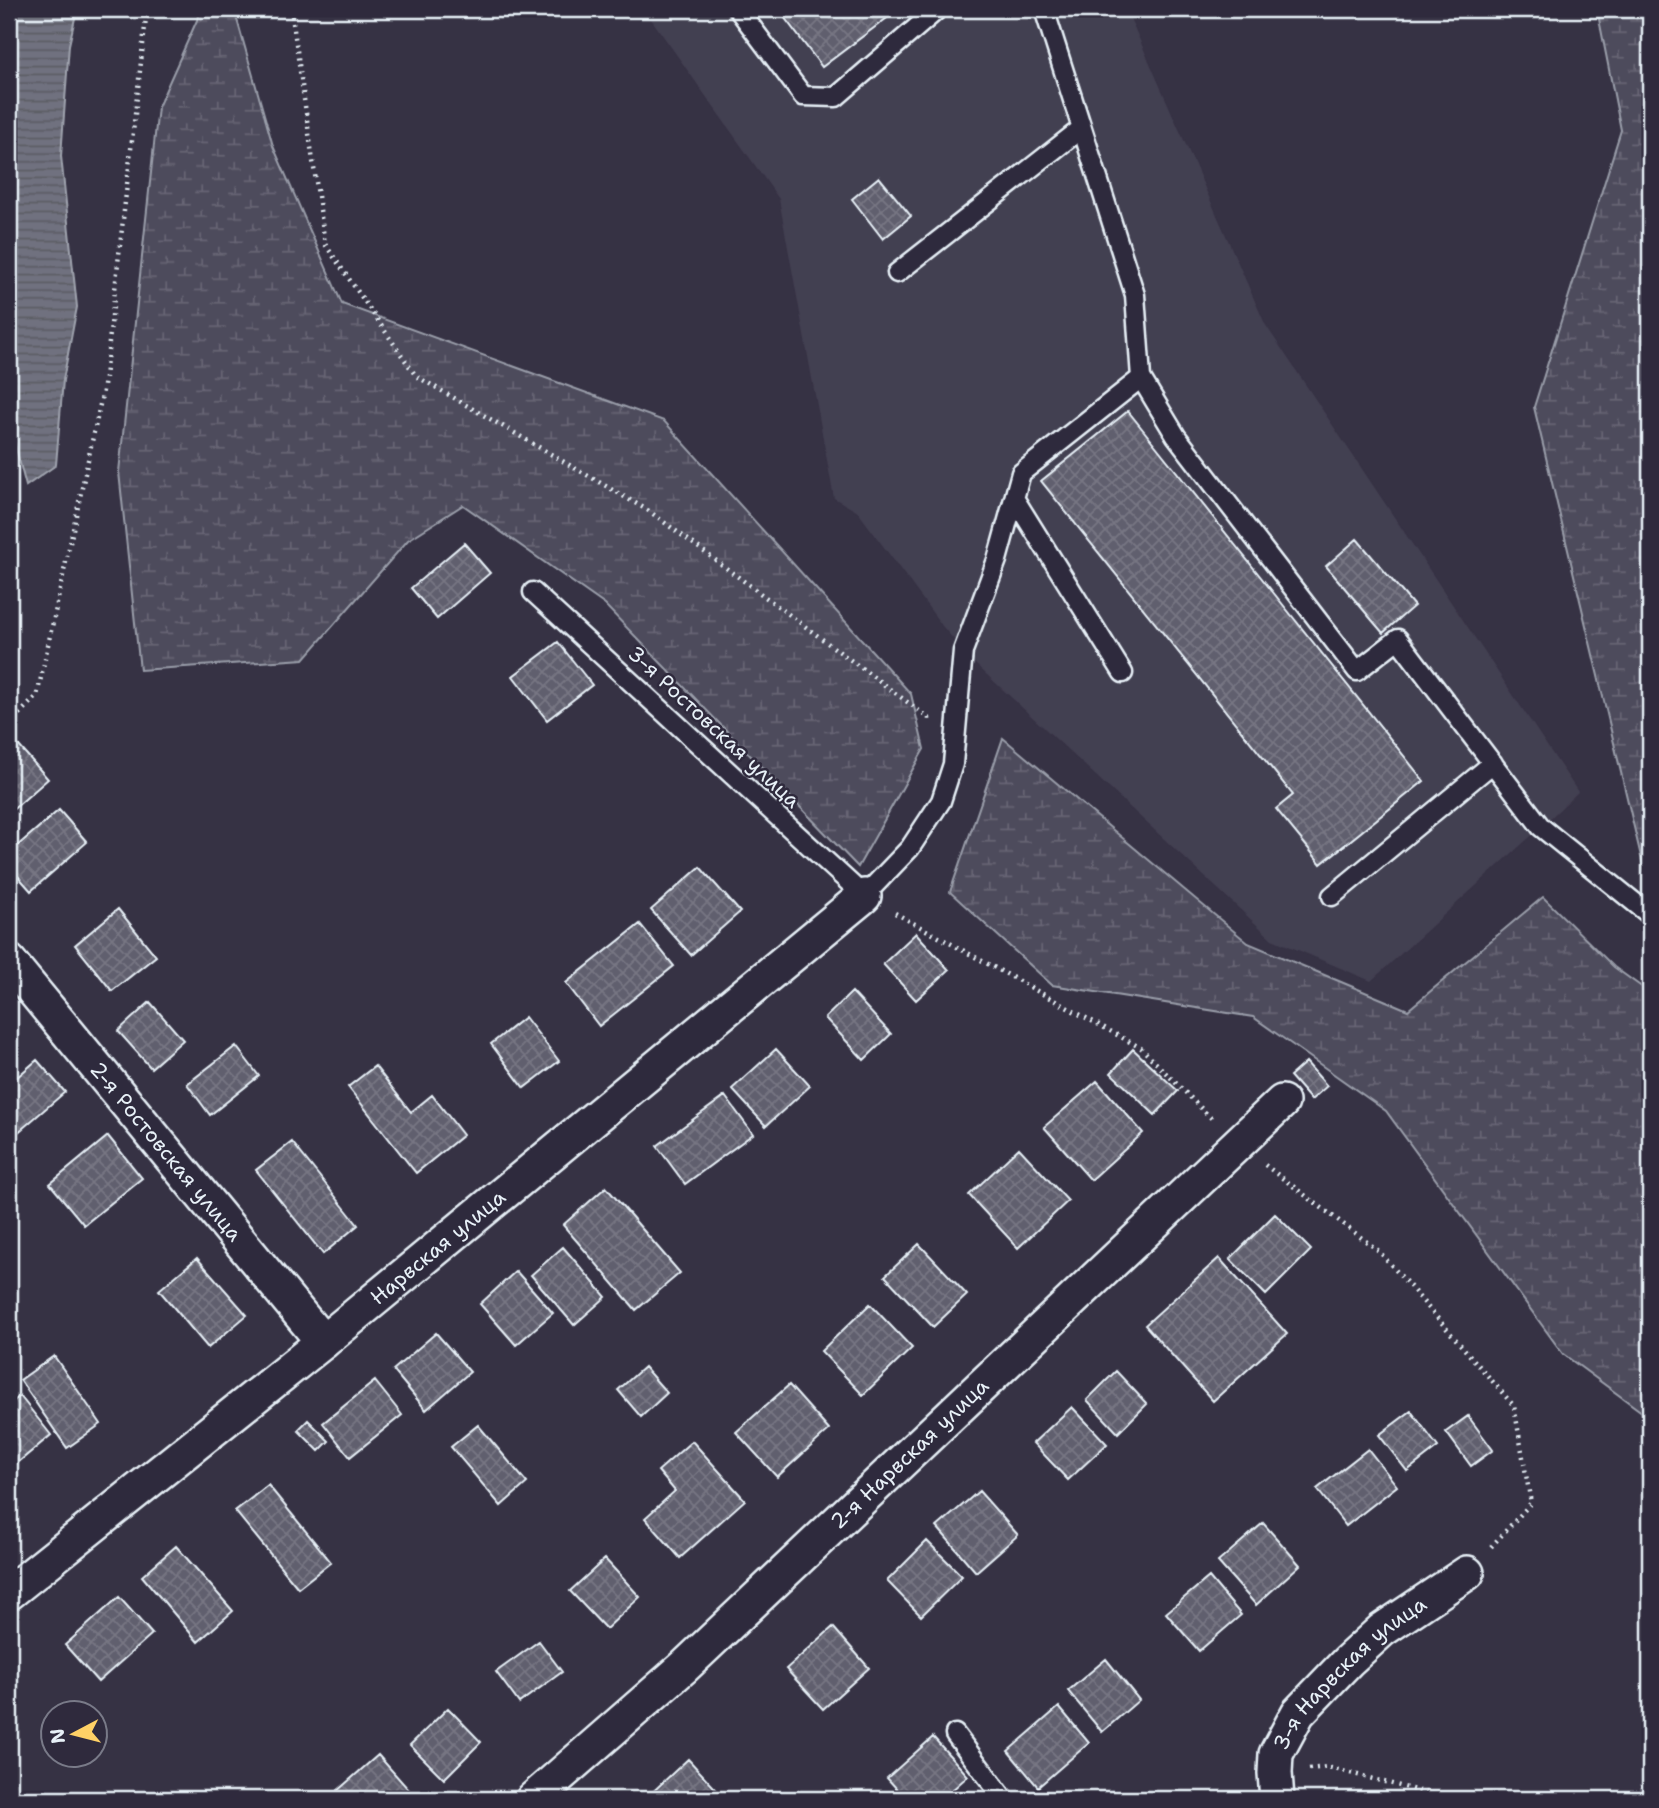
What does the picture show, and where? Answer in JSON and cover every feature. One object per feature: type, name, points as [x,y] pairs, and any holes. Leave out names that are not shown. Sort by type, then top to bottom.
[{"type":"street","name":"Нарвская улица","points":[[9,1593],[323,1342],[864,896]]},
{"type":"street","name":"2-я Ростовская улица","points":[[9,961],[323,1342]]},
{"type":"street","name":"2-я Нарвская улица","points":[[533,1799],[684,1667],[1282,1102]]},
{"type":"street","name":"3-я Нарвская улица","points":[[1276,1786],[1276,1754],[1298,1713],[1382,1630],[1467,1573]]},
{"type":"lane","points":[[738,9],[803,96],[836,97],[938,9]]},
{"type":"lane","points":[[1044,9],[1135,295],[1141,378],[1176,436],[1357,671],[1398,639],[1541,827],[1650,915]]},
{"type":"lane","points":[[897,273],[1082,128]]},
{"type":"lane","points":[[864,896],[910,848],[941,801],[953,764],[963,651],[997,560],[1021,474],[1141,378]]},
{"type":"lane","points":[[1014,498],[1123,673]]},
{"type":"lane","name":"3-я Ростовская улица","points":[[533,592],[864,896]]},
{"type":"lane","points":[[1332,897],[1493,763]]},
{"type":"lane","points":[[955,1734],[1004,1799]]},
{"type":"path","points":[[9,724],[37,696],[104,386],[145,18],[156,9]]},
{"type":"path","points":[[291,9],[325,244],[416,376],[649,510],[929,718],[931,732]]},
{"type":"path","points":[[864,896],[1141,1048],[1238,1145],[1379,1251],[1514,1406],[1531,1503],[1467,1573]]},
{"type":"path","points":[[1232,1799],[1327,1767],[1450,1799]]},
{"type":"shaded area","points":[[644,9],[1126,9],[1265,324],[1578,792],[1371,981],[1272,939],[973,662],[943,627],[858,512],[834,498],[779,199]]},
{"type":"green space","points":[[202,9],[234,9],[273,146],[342,304],[664,421],[911,694],[924,749],[858,867],[605,605],[463,505],[408,540],[304,659],[140,670],[119,472],[158,107]]},
{"type":"green space","points":[[1597,9],[1650,9],[1650,888],[1534,407],[1621,130]]},
{"type":"green space","points":[[1003,738],[1248,943],[1408,1010],[1543,897],[1614,967],[1650,993],[1650,1418],[1563,1354],[1386,1111],[1253,1017],[1052,985],[950,892]]},
{"type":"water","points":[[9,9],[77,9],[69,45],[61,156],[77,307],[63,380],[56,465],[26,486],[9,422]]},
{"type":"building","points":[[778,9],[899,9],[822,67]]},
{"type":"building","points":[[879,177],[911,216],[883,239],[852,199]]},
{"type":"building","points":[[1128,411],[1424,781],[1321,864],[1276,809],[1293,795],[1041,481]]},
{"type":"building","points":[[1357,539],[1414,606],[1383,633],[1326,566]]},
{"type":"building","points":[[464,543],[490,573],[437,619],[411,588]]},
{"type":"building","points":[[558,642],[592,685],[547,720],[513,676]]},
{"type":"building","points":[[12,738],[48,779],[9,813],[9,740]]},
{"type":"building","points":[[59,810],[87,842],[31,891],[9,866],[9,853]]},
{"type":"building","points":[[700,867],[740,912],[691,955],[651,910]]},
{"type":"building","points":[[118,909],[156,956],[112,991],[75,945]]},
{"type":"building","points":[[640,924],[674,966],[599,1026],[566,983]]},
{"type":"building","points":[[916,933],[949,970],[916,1000],[883,964]]},
{"type":"building","points":[[852,992],[891,1034],[864,1060],[825,1018]]},
{"type":"building","points":[[150,1002],[183,1040],[151,1068],[118,1031]]},
{"type":"building","points":[[525,1017],[559,1061],[524,1088],[491,1044]]},
{"type":"building","points":[[236,1046],[259,1076],[210,1115],[187,1084]]},
{"type":"building","points":[[776,1049],[810,1086],[766,1126],[732,1089]]},
{"type":"building","points":[[1133,1049],[1178,1091],[1155,1115],[1111,1073]]},
{"type":"building","points":[[37,1060],[65,1092],[9,1140],[9,1084]]},
{"type":"building","points":[[1306,1062],[1327,1086],[1311,1100],[1290,1076]]},
{"type":"building","points":[[375,1066],[411,1112],[432,1095],[463,1135],[416,1173],[348,1087]]},
{"type":"building","points":[[1097,1081],[1143,1133],[1091,1180],[1044,1127]]},
{"type":"building","points":[[725,1096],[753,1134],[685,1184],[657,1146]]},
{"type":"building","points":[[108,1136],[142,1178],[84,1225],[50,1184]]},
{"type":"building","points":[[292,1142],[358,1225],[323,1254],[256,1170]]},
{"type":"building","points":[[1019,1148],[1068,1201],[1018,1248],[969,1195]]},
{"type":"building","points":[[606,1187],[680,1273],[636,1310],[563,1225]]},
{"type":"building","points":[[1275,1214],[1311,1250],[1266,1295],[1230,1259]]},
{"type":"building","points":[[919,1244],[967,1295],[933,1327],[885,1276]]},
{"type":"building","points":[[563,1247],[606,1297],[574,1325],[531,1275]]},
{"type":"building","points":[[197,1258],[247,1315],[208,1348],[159,1290]]},
{"type":"building","points":[[1219,1258],[1287,1334],[1213,1401],[1145,1325]]},
{"type":"building","points":[[516,1271],[553,1313],[516,1345],[480,1304]]},
{"type":"building","points":[[870,1304],[912,1348],[863,1395],[821,1351]]},
{"type":"building","points":[[436,1333],[470,1372],[426,1410],[393,1370]]},
{"type":"building","points":[[54,1356],[101,1424],[67,1448],[20,1380]]},
{"type":"building","points":[[644,1367],[667,1393],[641,1417],[618,1390]]},
{"type":"building","points":[[1116,1371],[1147,1404],[1118,1433],[1087,1400]]},
{"type":"building","points":[[375,1381],[402,1415],[350,1457],[323,1423]]},
{"type":"building","points":[[789,1385],[829,1430],[777,1477],[736,1432]]},
{"type":"building","points":[[20,1396],[51,1435],[9,1470],[9,1405]]},
{"type":"building","points":[[1072,1407],[1107,1444],[1068,1480],[1033,1443]]},
{"type":"building","points":[[1411,1411],[1438,1447],[1407,1471],[1379,1435]]},
{"type":"building","points":[[1468,1416],[1493,1450],[1471,1466],[1446,1432]]},
{"type":"building","points":[[308,1420],[329,1441],[319,1451],[298,1430]]},
{"type":"building","points":[[478,1425],[527,1483],[501,1506],[451,1447]]},
{"type":"building","points":[[692,1441],[745,1500],[680,1558],[645,1518],[675,1491],[658,1471]]},
{"type":"building","points":[[1368,1449],[1397,1486],[1346,1526],[1317,1489]]},
{"type":"building","points":[[268,1485],[331,1562],[298,1588],[235,1511]]},
{"type":"building","points":[[979,1491],[1018,1535],[976,1572],[937,1527]]},
{"type":"building","points":[[1263,1523],[1300,1565],[1256,1605],[1218,1562]]},
{"type":"building","points":[[927,1541],[962,1576],[921,1616],[887,1581]]},
{"type":"building","points":[[176,1546],[233,1611],[198,1642],[142,1576]]},
{"type":"building","points":[[605,1559],[640,1597],[606,1629],[570,1591]]},
{"type":"building","points":[[1209,1577],[1241,1615],[1199,1651],[1166,1613]]},
{"type":"building","points":[[119,1597],[152,1634],[98,1682],[65,1645]]},
{"type":"building","points":[[833,1627],[869,1668],[823,1709],[786,1669]]},
{"type":"building","points":[[539,1641],[562,1672],[519,1703],[496,1672]]},
{"type":"building","points":[[1106,1659],[1139,1700],[1102,1732],[1068,1691]]},
{"type":"building","points":[[1059,1707],[1089,1743],[1038,1787],[1008,1751]]},
{"type":"building","points":[[448,1708],[481,1742],[444,1779],[410,1745]]},
{"type":"building","points":[[933,1737],[968,1776],[942,1799],[906,1799],[887,1778]]},
{"type":"building","points":[[378,1755],[417,1799],[328,1799]]},
{"type":"building","points":[[688,1759],[725,1799],[645,1799]]}]
